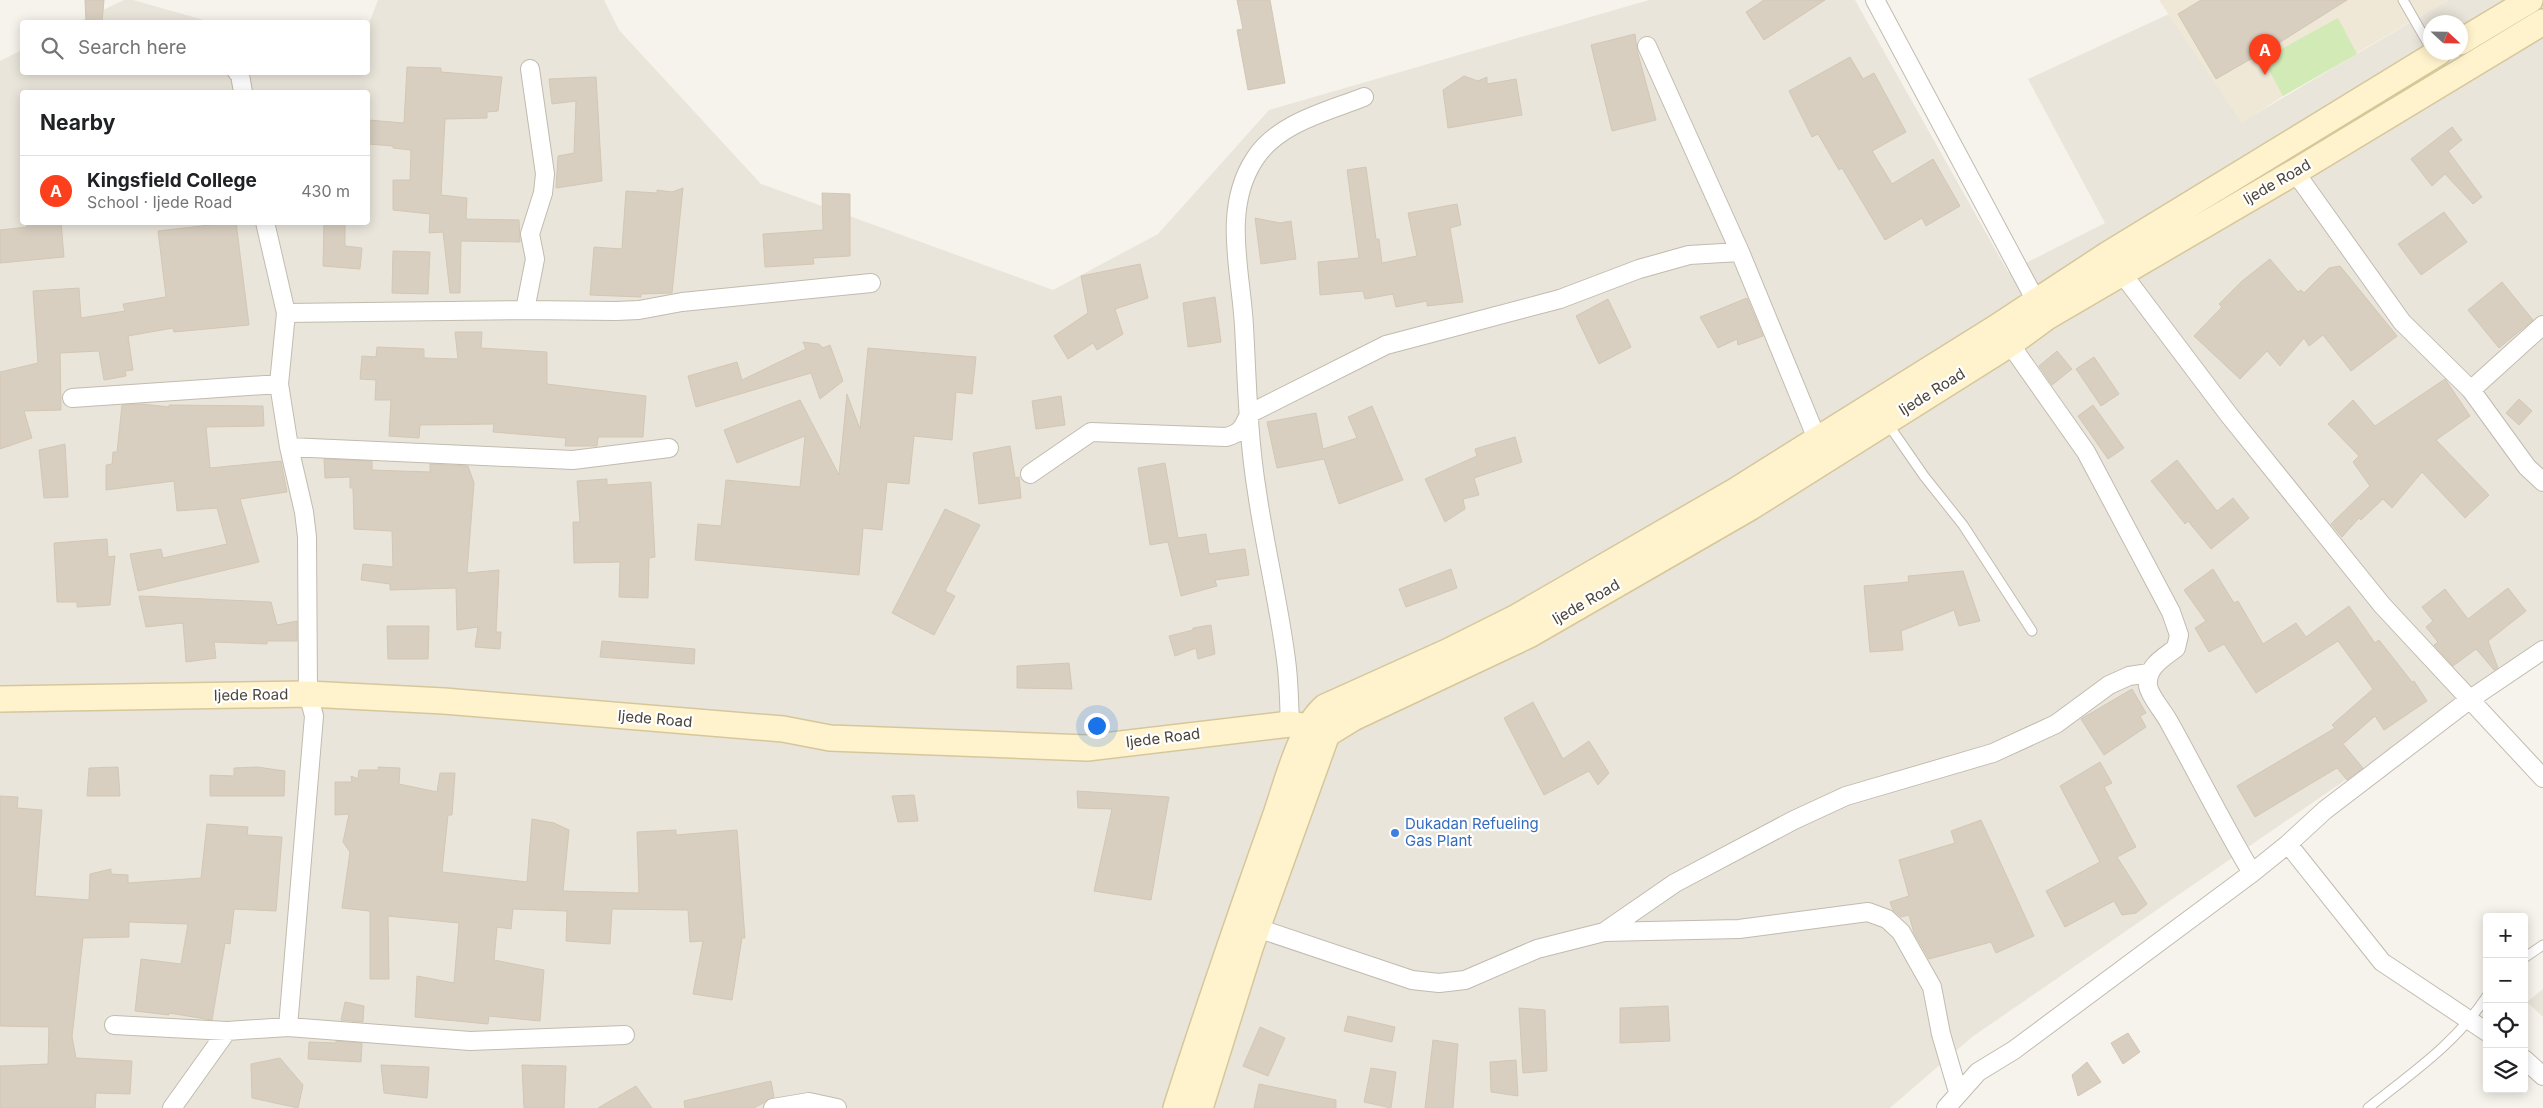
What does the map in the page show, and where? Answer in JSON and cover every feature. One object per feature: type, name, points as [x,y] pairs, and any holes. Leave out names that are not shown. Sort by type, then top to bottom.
[{"type":"main road","points":[[2468,37],[2530,0]]},
{"type":"main road","name":"Ijede Road","points":[[0,699],[308,694],[454,702],[783,729],[830,738],[1087,748],[1309,728],[1353,718],[1529,635],[1751,507],[2036,301],[2437,61],[2541,28]]},
{"type":"main road","name":"Ijede Road","points":[[1309,728],[1325,707],[1447,652],[1514,618],[1736,491],[1817,439],[1879,413],[2010,344],[2047,317],[2121,272],[2295,172],[2437,61]]},
{"type":"main road","points":[[1200,1108],[1257,928],[1309,728]]},
{"type":"main road","points":[[1176,1108],[1228,949],[1309,728]]},
{"type":"street","points":[[1875,0],[2036,301]]},
{"type":"street","points":[[1647,46],[1740,252],[1817,439]]},
{"type":"street","points":[[525,310],[535,259],[530,234],[543,193],[546,174],[530,69]]},
{"type":"street","points":[[240,75],[242,90]]},
{"type":"street","points":[[1309,728],[1287,661],[1256,490],[1235,218],[1244,183],[1254,159],[1273,138],[1290,126],[1364,97]]},
{"type":"street","points":[[2295,172],[2402,322],[2471,390],[2527,466],[2543,482]]},
{"type":"street","points":[[266,225],[286,313],[279,384],[288,447],[304,512],[308,694],[314,716],[288,1026]]},
{"type":"street","points":[[1030,474],[1091,432],[1226,437],[1237,434],[1243,430],[1249,414],[1386,345],[1560,299],[1639,269],[1689,255],[1740,252]]},
{"type":"street","points":[[2121,272],[2229,415],[2382,605],[2543,778]]},
{"type":"street","points":[[286,313],[640,310],[682,302],[871,283]]},
{"type":"street","points":[[2471,390],[2543,325]]},
{"type":"street","points":[[2010,344],[2086,452],[2171,612],[2179,635],[2176,648],[2157,663],[2149,673],[2148,687],[2169,722],[2224,827],[2252,873]]},
{"type":"street","points":[[72,398],[279,384]]},
{"type":"street","points":[[288,447],[573,460],[669,448]]},
{"type":"street","points":[[1946,1108],[1958,1092],[1978,1072],[2014,1050],[2252,873],[2288,844],[2325,810],[2469,700],[2543,650]]},
{"type":"street","points":[[1604,932],[1675,884],[1794,820],[1846,796],[1993,753],[2056,724],[2109,685],[2129,676],[2149,673]]},
{"type":"street","points":[[2288,844],[2382,962],[2483,1029]]},
{"type":"street","points":[[1257,928],[1412,980],[1439,983],[1465,980],[1537,949],[1604,932],[1739,929],[1868,912],[1888,919],[1901,932],[1932,987],[1940,1034],[1958,1092]]},
{"type":"street","points":[[114,1025],[226,1031],[288,1026],[470,1041],[625,1035]]},
{"type":"street","points":[[172,1108],[226,1031]]},
{"type":"street","points":[[2528,1063],[2543,1076]]},
{"type":"street","points":[[773,1108],[809,1102],[837,1108]]},
{"type":"lane","points":[[2403,0],[2437,61]]},
{"type":"lane","points":[[1879,413],[1924,476],[1963,525],[2032,631]]},
{"type":"lane","points":[[2528,955],[2543,945]]},
{"type":"lane","points":[[2368,1108],[2448,1044],[2470,1021],[2483,1002]]},
{"type":"shaded area","points":[[124,0],[133,0],[204,20],[82,20]]},
{"type":"shaded area","points":[[378,0],[604,0],[619,30],[761,184],[1053,290],[1158,234],[1269,110],[1649,0],[1855,0],[2008,272],[2105,223],[2028,79],[2169,14],[2242,122],[2448,0],[2543,0],[2543,644],[1972,1037],[1890,1108],[0,1108],[0,61],[20,51],[20,75],[370,75],[370,21]]},
{"type":"shaded area","points":[[2159,0],[2448,0],[2283,96],[2242,123]]},
{"type":"shaded area","points":[[2543,989],[2543,1017],[2528,1003]]},
{"type":"green space","points":[[2338,18],[2357,54],[2283,96],[2263,59]]},
{"type":"building","points":[[85,0],[104,0],[102,20],[86,20]]},
{"type":"building","points":[[1237,0],[1270,0],[1285,83],[1248,90],[1237,30],[1243,29]]},
{"type":"building","points":[[1764,0],[1825,0],[1764,40],[1746,12]]},
{"type":"building","points":[[2201,0],[2347,0],[2282,41],[2216,79],[2178,14]]},
{"type":"building","points":[[1635,34],[1637,50],[1656,120],[1612,131],[1591,45]]},
{"type":"building","points":[[1850,57],[1863,79],[1874,73],[1906,132],[1872,151],[1892,184],[1933,159],[1960,206],[1926,226],[1922,218],[1885,240],[1842,168],[1839,170],[1818,134],[1812,137],[1789,91]]},
{"type":"building","points":[[407,67],[441,68],[441,72],[502,77],[498,111],[487,112],[487,118],[445,119],[441,195],[467,198],[466,219],[519,220],[520,242],[461,241],[460,293],[450,293],[443,232],[429,233],[430,214],[393,210],[393,180],[410,180],[411,150],[370,144],[370,120],[404,123]]},
{"type":"building","points":[[1464,76],[1478,81],[1487,77],[1487,84],[1516,79],[1522,115],[1448,128],[1443,90]]},
{"type":"building","points":[[596,77],[602,181],[556,188],[558,156],[574,153],[576,101],[552,104],[549,79]]},
{"type":"building","points":[[2452,127],[2462,140],[2448,151],[2482,197],[2473,204],[2445,174],[2432,186],[2411,159]]},
{"type":"building","points":[[1366,167],[1376,239],[1379,239],[1382,263],[1417,256],[1408,213],[1457,204],[1461,225],[1450,228],[1463,302],[1427,306],[1427,301],[1396,307],[1393,294],[1365,299],[1363,291],[1320,295],[1318,262],[1359,258],[1347,170]]},
{"type":"building","points":[[683,188],[672,293],[641,294],[641,297],[590,295],[594,247],[622,249],[626,191],[657,193],[657,190],[672,192]]},
{"type":"building","points":[[822,193],[850,194],[850,256],[813,258],[814,264],[765,267],[763,234],[823,230]]},
{"type":"building","points":[[2444,212],[2467,242],[2421,275],[2398,244]]},
{"type":"building","points":[[1255,218],[1280,223],[1291,221],[1296,259],[1261,264]]},
{"type":"building","points":[[27,225],[61,225],[64,257],[0,263],[0,230],[27,227]]},
{"type":"building","points":[[210,225],[236,225],[249,325],[174,332],[173,328],[128,336],[133,370],[125,371],[126,376],[104,380],[99,351],[60,353],[61,410],[24,411],[32,438],[0,449],[0,372],[38,363],[33,291],[79,288],[81,318],[125,311],[123,304],[166,297],[158,231]]},
{"type":"building","points":[[324,225],[345,225],[345,246],[362,248],[360,269],[323,266]]},
{"type":"building","points":[[393,251],[430,252],[428,294],[392,293]]},
{"type":"building","points":[[2270,259],[2298,292],[2301,290],[2304,293],[2329,268],[2340,266],[2397,336],[2351,371],[2323,335],[2309,346],[2304,338],[2280,366],[2267,351],[2240,379],[2194,336],[2222,307],[2219,304],[2242,281]]},
{"type":"building","points":[[1140,264],[1148,298],[1115,309],[1123,334],[1097,350],[1093,343],[1068,359],[1054,336],[1088,313],[1081,276]]},
{"type":"building","points":[[2502,282],[2533,320],[2499,348],[2468,310]]},
{"type":"building","points":[[1215,297],[1221,342],[1188,347],[1183,303]]},
{"type":"building","points":[[1747,298],[1763,336],[1738,345],[1737,339],[1718,348],[1700,317]]},
{"type":"building","points":[[1608,299],[1631,347],[1599,364],[1576,316]]},
{"type":"building","points":[[455,332],[482,332],[481,348],[547,352],[547,384],[646,396],[643,437],[598,437],[597,446],[565,446],[566,438],[493,432],[494,424],[420,425],[419,438],[389,436],[391,400],[375,400],[376,380],[360,379],[362,356],[376,357],[377,347],[424,349],[424,358],[458,359]]},
{"type":"building","points":[[803,342],[819,344],[823,348],[830,345],[843,381],[820,399],[811,373],[696,407],[688,376],[737,362],[742,380],[806,349]]},
{"type":"building","points":[[868,348],[976,357],[972,394],[956,392],[952,440],[914,436],[909,484],[887,482],[882,530],[863,528],[859,575],[695,560],[698,524],[721,526],[726,480],[800,487],[805,436],[737,463],[724,430],[800,400],[839,475],[847,394],[860,429]]},
{"type":"building","points":[[2057,351],[2072,369],[2052,385],[2039,366]]},
{"type":"building","points":[[2094,357],[2119,394],[2101,406],[2076,369]]},
{"type":"building","points":[[2445,379],[2470,416],[2436,440],[2489,495],[2465,518],[2422,472],[2392,508],[2383,499],[2361,520],[2359,518],[2342,537],[2331,524],[2370,486],[2353,462],[2359,456],[2328,424],[2353,400],[2375,426]]},
{"type":"building","points":[[1061,396],[1065,425],[1036,429],[1032,401]]},
{"type":"building","points":[[2519,399],[2532,411],[2519,425],[2506,413]]},
{"type":"building","points":[[142,404],[169,407],[169,405],[263,406],[264,426],[206,427],[210,468],[281,461],[287,492],[240,499],[259,562],[138,591],[130,554],[161,549],[163,558],[227,544],[217,508],[177,511],[174,481],[106,490],[106,465],[112,464],[113,452],[117,452],[122,405]]},
{"type":"building","points":[[2093,405],[2124,448],[2108,459],[2078,416]]},
{"type":"building","points":[[1372,406],[1403,480],[1339,504],[1324,459],[1277,468],[1267,422],[1316,413],[1323,449],[1357,438],[1348,417]]},
{"type":"building","points":[[1515,437],[1522,462],[1474,478],[1479,495],[1463,499],[1465,509],[1445,522],[1425,479],[1477,456],[1475,449]]},
{"type":"building","points":[[65,444],[68,497],[44,498],[39,450]]},
{"type":"building","points":[[1010,446],[1015,478],[1019,477],[1021,498],[979,504],[973,453]]},
{"type":"building","points":[[324,459],[372,461],[372,470],[430,472],[430,464],[468,466],[474,483],[467,573],[499,570],[496,632],[501,632],[500,649],[475,647],[478,627],[457,630],[456,588],[390,590],[390,584],[361,580],[363,564],[393,567],[392,531],[354,529],[353,488],[350,488],[350,477],[325,478]]},
{"type":"building","points":[[2177,460],[2217,511],[2233,498],[2249,518],[2211,549],[2188,521],[2185,524],[2151,481]]},
{"type":"building","points":[[1165,463],[1178,538],[1206,534],[1209,554],[1245,549],[1249,575],[1215,580],[1217,586],[1181,596],[1168,542],[1150,545],[1138,468]]},
{"type":"building","points":[[607,479],[607,485],[651,482],[655,557],[649,558],[648,598],[619,597],[620,562],[574,563],[573,522],[580,522],[577,481]]},
{"type":"building","points":[[945,509],[980,525],[945,591],[955,596],[934,635],[892,613]]},
{"type":"building","points":[[107,539],[108,557],[115,556],[110,605],[77,607],[77,602],[57,602],[54,543]]},
{"type":"building","points":[[1451,569],[1457,588],[1406,607],[1399,589]]},
{"type":"building","points":[[2213,569],[2234,603],[2238,601],[2263,644],[2296,623],[2306,637],[2349,606],[2375,643],[2379,640],[2412,682],[2414,681],[2427,701],[2384,730],[2375,716],[2343,744],[2363,768],[2347,780],[2337,768],[2255,817],[2237,786],[2335,728],[2332,725],[2373,689],[2338,641],[2256,693],[2224,644],[2209,652],[2195,628],[2206,621],[2184,590]]},
{"type":"building","points":[[1963,571],[1980,621],[1959,626],[1954,610],[1901,631],[1903,650],[1870,652],[1864,586],[1909,582],[1908,576]]},
{"type":"building","points":[[2508,588],[2526,611],[2488,641],[2498,668],[2494,670],[2476,649],[2453,666],[2434,645],[2438,642],[2426,627],[2433,621],[2422,607],[2445,589],[2468,619]]},
{"type":"building","points":[[139,596],[271,602],[277,625],[297,621],[297,641],[267,641],[267,644],[214,642],[216,658],[186,662],[183,623],[146,627]]},
{"type":"building","points":[[1211,625],[1215,654],[1198,659],[1196,648],[1175,656],[1169,636],[1193,630],[1193,628]]},
{"type":"building","points":[[387,626],[429,626],[428,659],[388,659]]},
{"type":"building","points":[[602,641],[695,649],[694,664],[600,657]]},
{"type":"building","points":[[1069,663],[1072,689],[1017,688],[1017,666]]},
{"type":"building","points":[[2132,689],[2146,713],[2140,716],[2146,727],[2104,755],[2081,719]]},
{"type":"building","points":[[1533,702],[1563,759],[1589,741],[1609,773],[1598,785],[1589,771],[1544,795],[1504,718]]},
{"type":"building","points":[[2100,762],[2112,783],[2104,787],[2136,847],[2117,857],[2147,904],[2136,913],[2122,915],[2114,901],[2065,927],[2046,891],[2100,862],[2060,786]]},
{"type":"building","points":[[118,767],[120,796],[87,796],[89,768]]},
{"type":"building","points":[[257,767],[285,771],[284,796],[210,796],[210,775],[234,776],[234,768]]},
{"type":"building","points":[[378,767],[400,768],[399,784],[437,792],[440,773],[455,773],[452,815],[448,815],[442,872],[527,882],[532,819],[554,823],[569,830],[563,891],[639,893],[637,832],[676,830],[676,835],[737,830],[745,938],[742,938],[732,1000],[693,994],[703,941],[690,942],[688,910],[612,909],[610,944],[566,941],[567,911],[513,909],[511,929],[497,927],[494,960],[544,970],[540,1021],[489,1016],[488,1024],[415,1017],[417,976],[454,983],[459,923],[388,916],[389,979],[370,979],[370,911],[342,908],[350,852],[343,842],[349,814],[335,815],[335,782],[352,782],[351,776],[358,779],[359,770],[379,770]]},
{"type":"building","points":[[1077,791],[1169,797],[1151,900],[1094,891],[1112,809],[1078,808]]},
{"type":"building","points":[[914,795],[918,821],[898,822],[892,796]]},
{"type":"building","points":[[0,796],[18,797],[17,808],[42,810],[35,896],[89,900],[90,874],[111,869],[111,874],[128,875],[128,883],[201,878],[207,824],[248,827],[247,835],[282,837],[276,911],[234,909],[230,944],[225,943],[212,1020],[169,1013],[169,1015],[135,1011],[141,959],[181,964],[188,924],[129,922],[129,937],[83,938],[72,1037],[76,1058],[132,1061],[130,1094],[96,1093],[95,1108],[0,1108],[0,1066],[48,1064],[49,1027],[0,1026]]},
{"type":"building","points":[[1981,820],[2034,936],[1996,953],[1991,942],[1929,959],[1914,933],[1909,915],[1901,917],[1893,910],[1890,902],[1909,896],[1899,860],[1955,843],[1951,831]]},
{"type":"building","points":[[345,1002],[364,1006],[363,1022],[341,1020]]},
{"type":"building","points":[[1668,1006],[1670,1041],[1620,1043],[1620,1008]]},
{"type":"building","points":[[1519,1008],[1545,1010],[1547,1071],[1523,1073]]},
{"type":"building","points":[[1348,1016],[1395,1027],[1392,1042],[1344,1031]]},
{"type":"building","points":[[1260,1027],[1285,1038],[1268,1076],[1243,1066]]},
{"type":"building","points":[[2128,1033],[2140,1052],[2123,1064],[2111,1043]]},
{"type":"building","points":[[1433,1040],[1458,1044],[1453,1108],[1425,1108]]},
{"type":"building","points":[[336,1041],[362,1043],[361,1062],[308,1059],[309,1042],[336,1043]]},
{"type":"building","points":[[280,1058],[303,1085],[298,1108],[252,1098],[251,1064]]},
{"type":"building","points":[[1516,1060],[1518,1096],[1491,1092],[1490,1062]]},
{"type":"building","points":[[2087,1062],[2101,1082],[2078,1096],[2072,1075]]},
{"type":"building","points":[[381,1065],[429,1067],[427,1098],[384,1093]]},
{"type":"building","points":[[522,1065],[566,1066],[564,1108],[524,1108]]},
{"type":"building","points":[[1371,1068],[1396,1072],[1391,1108],[1364,1102]]},
{"type":"building","points":[[771,1081],[774,1097],[754,1108],[685,1108],[684,1101]]},
{"type":"building","points":[[1259,1084],[1336,1100],[1336,1108],[1254,1108]]},
{"type":"building","points":[[636,1086],[652,1108],[598,1108]]},
{"type":"place","name":"Kingsfield College","points":[[2265,75]]},
{"type":"place","name":"Dukadan Refueling Gas Plant","points":[[1395,833]]}]
